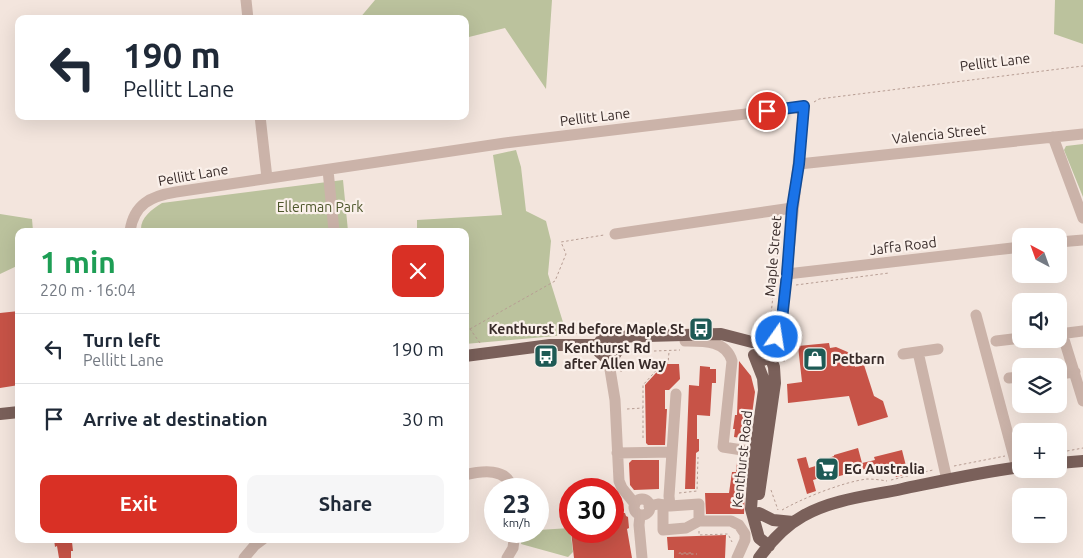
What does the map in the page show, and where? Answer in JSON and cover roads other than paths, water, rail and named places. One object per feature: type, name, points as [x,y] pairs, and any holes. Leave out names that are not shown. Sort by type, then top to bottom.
[{"type":"main road","points":[[598,345],[603,339],[610,337],[712,333],[731,336],[761,348]]},
{"type":"main road","points":[[610,337],[617,340],[619,355]]},
{"type":"main road","points":[[598,345],[601,354],[619,355],[641,343],[686,345],[724,340],[761,348]]},
{"type":"main road","points":[[469,355],[550,345],[598,345]]},
{"type":"main road","name":"Kenthurst Road","points":[[761,348],[774,367],[775,383],[750,503],[751,516],[759,538],[769,546]]},
{"type":"main road","points":[[0,414],[15,412]]},
{"type":"main road","name":"Kenthurst Road","points":[[760,453],[759,513],[769,546]]},
{"type":"main road","points":[[1067,462],[1083,461]]},
{"type":"main road","points":[[760,558],[793,522],[817,510],[945,474],[1012,469]]},
{"type":"main road","points":[[759,513],[773,520],[793,522]]},
{"type":"street","points":[[246,0],[248,15]]},
{"type":"street","name":"Maple Street","points":[[761,348],[777,337],[781,328],[787,274],[787,209],[799,164],[804,106]]},
{"type":"street","name":"Pellitt Lane","points":[[130,228],[132,219],[139,208],[157,195],[505,143],[804,106]]},
{"type":"street","points":[[260,120],[267,178]]},
{"type":"street","name":"Valencia Street","points":[[799,164],[1083,134]]},
{"type":"street","points":[[1053,137],[1083,218]]},
{"type":"street","points":[[328,170],[334,228]]},
{"type":"street","points":[[615,234],[787,209]]},
{"type":"street","points":[[1068,241],[1083,240]]},
{"type":"street","name":"Jaffa Road","points":[[787,274],[1012,248]]},
{"type":"street","points":[[976,315],[1012,451]]},
{"type":"street","points":[[1067,333],[1083,331]]},
{"type":"street","points":[[996,341],[1012,339]]},
{"type":"street","points":[[686,345],[705,341],[722,347],[730,354],[732,362],[723,447],[760,453]]},
{"type":"street","points":[[1066,348],[1083,401]]},
{"type":"street","points":[[903,354],[938,349]]},
{"type":"street","points":[[918,352],[945,474]]},
{"type":"street","points":[[619,355],[615,400],[619,481],[622,488],[635,504]]},
{"type":"street","points":[[1067,373],[1075,372]]},
{"type":"street","points":[[676,394],[672,452],[663,530],[686,528],[700,521],[731,521],[739,525],[745,534],[745,540],[737,558]]},
{"type":"street","points":[[617,453],[672,452]]},
{"type":"street","points":[[469,474],[498,472],[506,478]]},
{"type":"street","points":[[640,515],[634,510],[635,504],[639,500],[644,500],[649,506]]},
{"type":"street","points":[[649,506],[667,502],[699,504],[700,521]]},
{"type":"street","points":[[640,515],[647,513],[649,506]]},
{"type":"street","points":[[640,515],[642,558]]},
{"type":"street","points":[[635,558],[635,546],[640,534]]},
{"type":"street","points":[[640,534],[646,546],[647,558]]},
{"type":"street","points":[[244,558],[255,543]]},
{"type":"place","name":"Kenthurst Rd before Maple St","points":[[701,329]]},
{"type":"place","name":"Kenthurst Rd after Allen Way","points":[[546,356]]},
{"type":"place","name":"Petbarn","points":[[815,359]]},
{"type":"place","name":"EG Australia","points":[[827,469]]},
{"type":"park label","name":"Ellerman Park","points":[[320,207]]}]
